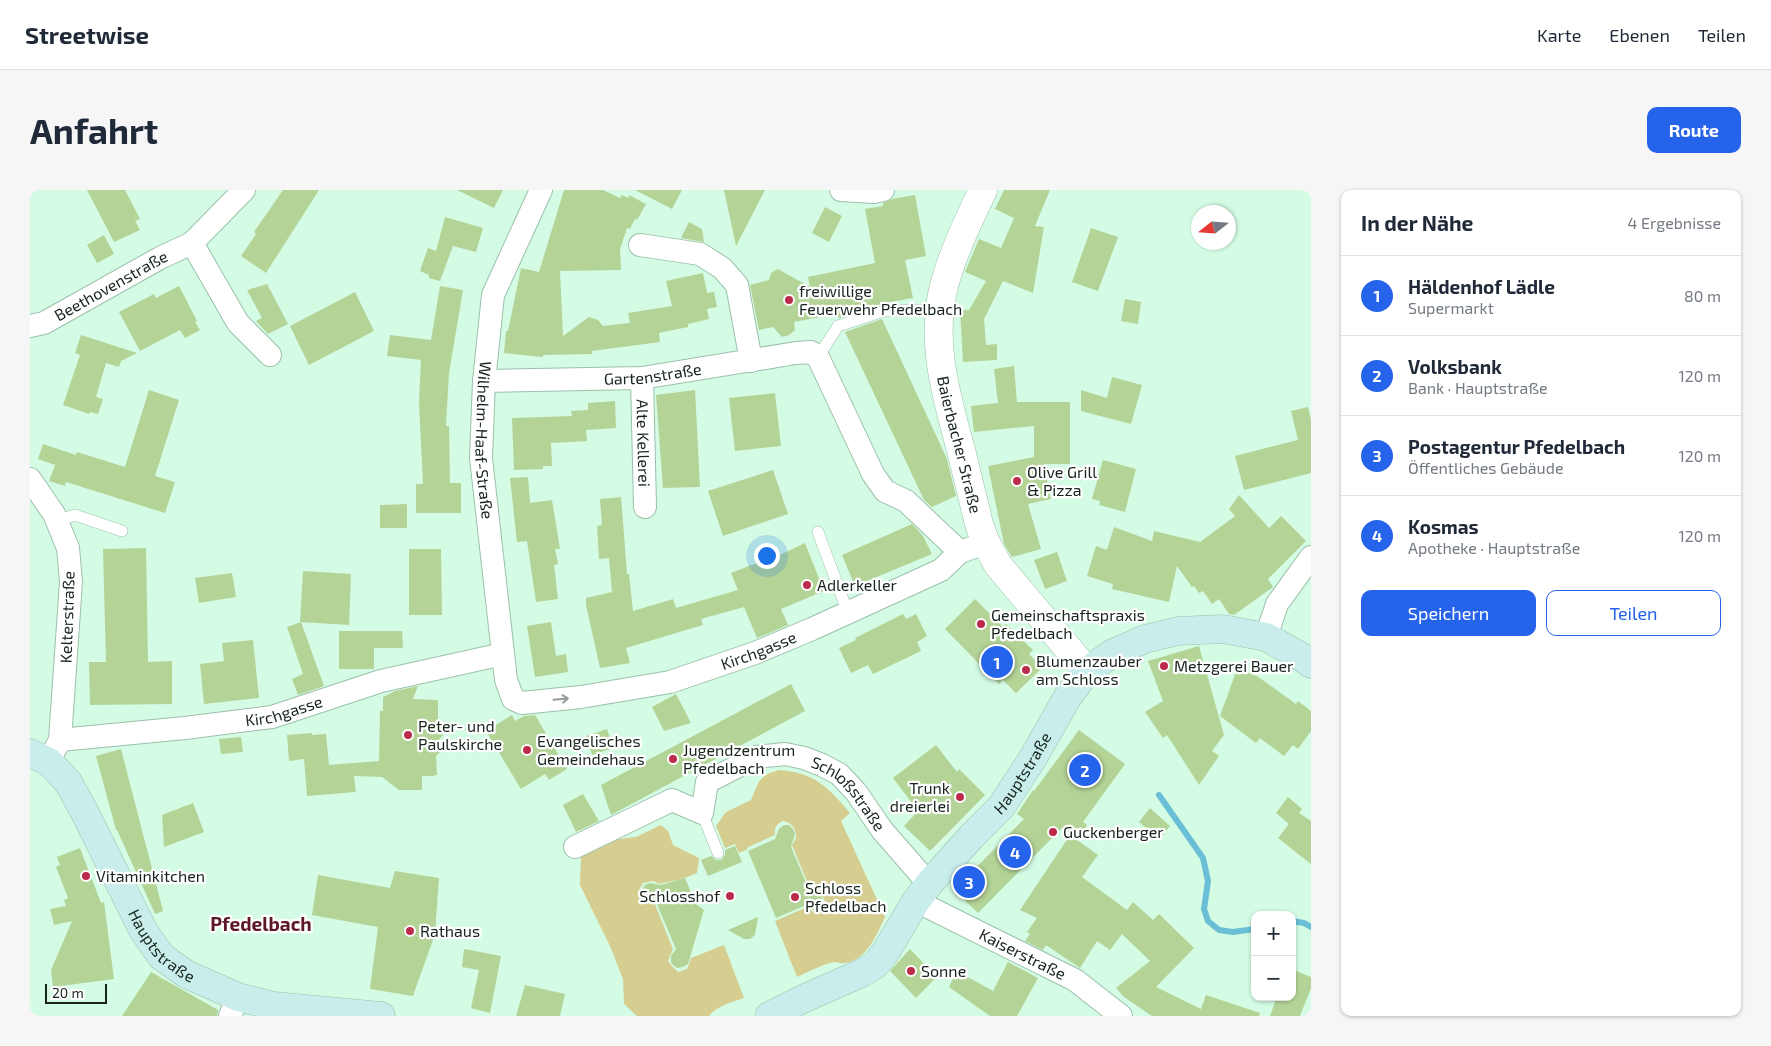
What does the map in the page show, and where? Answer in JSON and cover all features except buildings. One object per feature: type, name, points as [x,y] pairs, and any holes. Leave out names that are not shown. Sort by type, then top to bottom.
[{"type":"main road","name":"Hauptstraße","points":[[769,1016],[862,973],[875,965],[885,953],[922,893],[971,836],[1001,807],[1033,758],[1067,698],[1088,671],[1114,653],[1145,639],[1178,631],[1223,629],[1266,637],[1311,664]]},
{"type":"main road","name":"Hauptstraße","points":[[46,752],[68,782],[84,810],[144,930],[161,956],[234,1007],[274,1006],[316,1013],[380,1016]]},
{"type":"street","name":"Beethovenstraße","points":[[30,326],[44,323],[160,258],[192,243],[244,190]]},
{"type":"street","name":"Wilhelm-Haaf-Straße","points":[[513,699],[506,680],[481,458],[484,381],[493,295],[541,190]]},
{"type":"street","points":[[841,190],[874,192],[883,190]]},
{"type":"street","name":"Baierbacher Straße","points":[[983,190],[960,240],[945,282],[940,311],[938,345],[946,396],[979,524],[986,544],[998,565],[1088,671]]},
{"type":"street","points":[[192,243],[238,323],[270,355]]},
{"type":"street","points":[[640,245],[700,254],[722,268],[737,285],[751,361]]},
{"type":"street","name":"Gartenstraße","points":[[484,381],[642,378],[796,353],[810,352],[818,357]]},
{"type":"street","points":[[818,357],[873,474],[885,491],[906,501],[960,552]]},
{"type":"street","name":"Alte Kellerei","points":[[642,378],[645,507]]},
{"type":"street","name":"Kelterstraße","points":[[30,479],[54,514],[68,548],[71,582],[46,752]]},
{"type":"street","name":"Kirchgasse","points":[[513,699],[522,703],[581,697],[670,682],[755,652],[848,612],[941,570],[960,552],[986,544]]},
{"type":"street","points":[[1266,637],[1277,604],[1311,556]]},
{"type":"street","name":"Kirchgasse","points":[[46,752],[185,728],[272,718],[381,681],[503,654]]},
{"type":"street","name":"Schloßstraße","points":[[702,813],[707,782],[756,757],[785,754],[804,758],[839,774],[856,792],[922,893]]},
{"type":"street","points":[[575,847],[672,800],[702,813]]},
{"type":"street","name":"Kaiserstraße","points":[[922,893],[1076,980],[1121,1016]]},
{"type":"lane","points":[[818,357],[838,326],[887,310],[940,311]]},
{"type":"lane","points":[[56,521],[76,516],[122,530]]},
{"type":"lane","points":[[818,532],[848,612]]},
{"type":"lane","points":[[702,813],[718,853]]},
{"type":"shaded area","points":[[780,770],[803,774],[812,778],[835,796],[850,813],[841,821],[885,917],[870,945],[859,957],[845,963],[830,963],[797,977],[775,921],[805,908],[816,913],[824,908],[825,901],[820,893],[811,891],[792,845],[796,838],[794,828],[791,824],[782,821],[776,827],[775,835],[739,853],[735,844],[725,848],[716,826],[726,812],[751,800],[763,777]]},
{"type":"shaded area","points":[[661,825],[668,831],[673,845],[699,858],[697,873],[682,879],[659,884],[653,881],[643,883],[640,888],[640,895],[644,900],[650,903],[654,902],[673,949],[668,961],[678,972],[687,969],[691,958],[724,945],[744,998],[720,1007],[709,1016],[637,1016],[624,1004],[623,979],[610,946],[580,885],[581,853],[610,840],[636,837]]},
{"type":"waterway","name":"Pfedelbach","points":[[1159,795],[1203,858],[1208,881],[1204,909],[1208,921],[1219,930],[1233,932],[1251,930]]},
{"type":"waterway","name":"Pfedelbach","points":[[1296,922],[1311,927]]},
{"type":"place","name":"freiwillige Feuerwehr Pfedelbach","points":[[789,300]]},
{"type":"place","name":"Olive Grill & Pizza","points":[[1017,481]]},
{"type":"place","name":"Adlerkeller","points":[[807,585]]},
{"type":"place","name":"Gemeinschaftspraxis Pfedelbach","points":[[981,624]]},
{"type":"place","name":"Häldenhof Lädle","points":[[997,662]]},
{"type":"place","name":"Metzgerei Bauer","points":[[1164,666]]},
{"type":"place","name":"Blumenzauber am Schloss","points":[[1026,670]]},
{"type":"place","name":"Peter- und Paulskirche","points":[[408,735]]},
{"type":"place","name":"Evangelisches Gemeindehaus","points":[[527,750]]},
{"type":"place","name":"Jugendzentrum Pfedelbach","points":[[673,759]]},
{"type":"place","name":"Volksbank","points":[[1085,770]]},
{"type":"place","name":"Trunk dreierlei","points":[[960,797]]},
{"type":"place","name":"Guckenberger","points":[[1053,832]]},
{"type":"place","name":"Kosmas","points":[[1015,852]]},
{"type":"place","name":"Vitaminkitchen","points":[[86,876]]},
{"type":"place","name":"Postagentur Pfedelbach","points":[[969,882]]},
{"type":"place","name":"Schlosshof","points":[[730,896]]},
{"type":"place","name":"Schloss Pfedelbach","points":[[795,897]]},
{"type":"place","name":"Rathaus","points":[[410,931]]},
{"type":"place","name":"Sonne","points":[[911,971]]},
{"type":"district","name":"Pfedelbach","points":[[261,924]]}]
